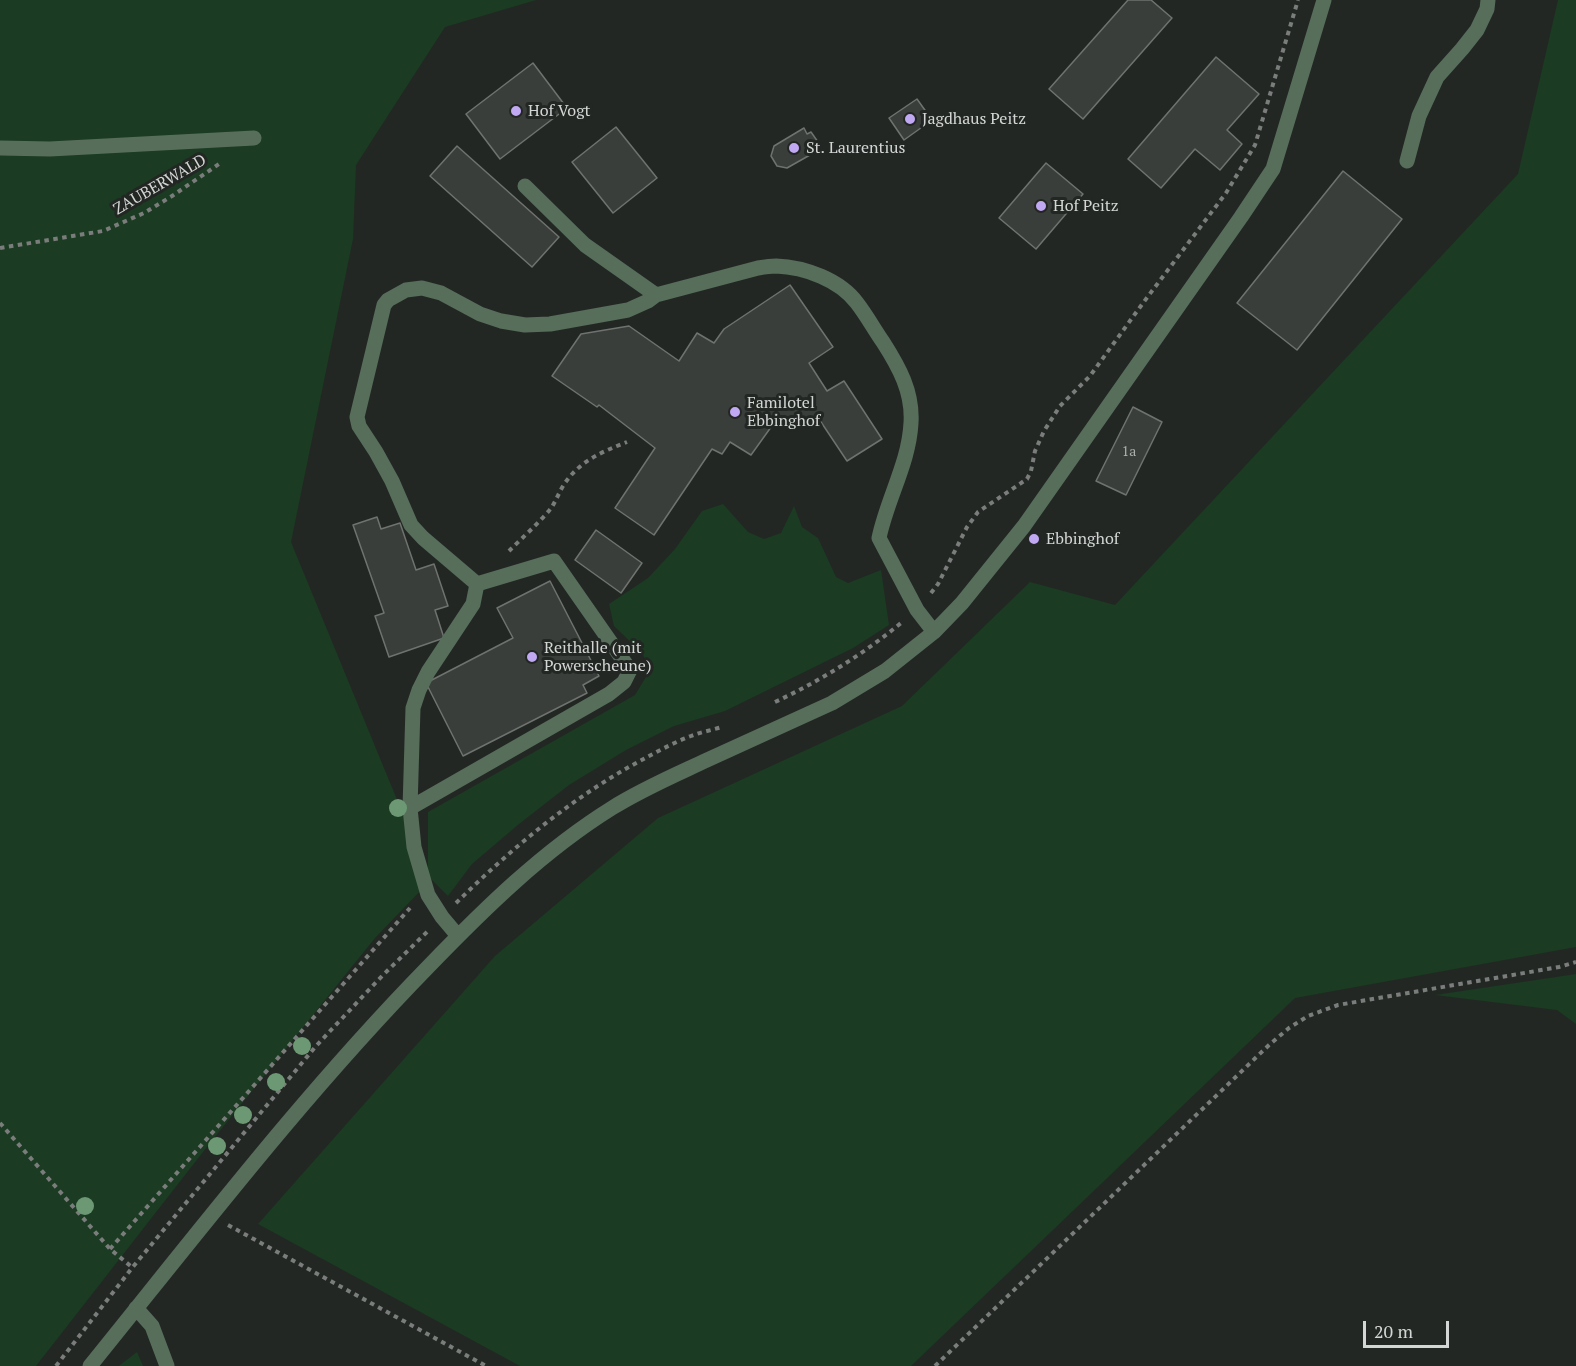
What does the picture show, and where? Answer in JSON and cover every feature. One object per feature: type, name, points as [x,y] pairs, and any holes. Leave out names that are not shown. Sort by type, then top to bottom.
[{"type":"street","points":[[90,1366],[275,1135],[346,1053],[458,936],[515,882],[578,831],[648,787],[832,703],[885,671],[934,632],[962,603],[1024,526],[1242,218],[1273,169],[1324,0]]},
{"type":"street","points":[[1407,161],[1419,116],[1437,77],[1477,30],[1487,9],[1488,0]]},
{"type":"street","points":[[0,148],[50,149],[254,138]]},
{"type":"street","points":[[525,186],[585,244],[656,295]]},
{"type":"street","points":[[477,584],[411,525],[392,481],[359,426],[357,417],[384,305],[388,300],[405,290],[422,288],[441,293],[480,314],[501,321],[525,325],[550,324],[628,310],[656,295],[758,268],[774,266],[794,268],[815,274],[839,286],[856,302],[898,366],[905,382],[910,404],[909,441],[879,538],[916,610],[934,632]]},
{"type":"street","points":[[410,808],[609,694],[624,682],[630,670],[554,561],[477,584]]},
{"type":"street","points":[[458,936],[442,917],[424,887],[414,847],[410,808],[413,708],[428,672],[473,604],[477,584]]},
{"type":"street","points":[[136,1308],[152,1326],[167,1366]]},
{"type":"path","points":[[916,610],[938,584],[967,527],[978,512],[1027,479],[1035,451],[1044,431],[1060,406],[1090,376],[1238,175],[1255,145],[1298,0]]},
{"type":"path","name":"ZAUBERWALD","points":[[0,248],[103,231],[144,213],[225,160]]},
{"type":"path","points":[[477,584],[551,508],[574,472],[588,459],[627,442]]},
{"type":"path","points":[[110,1249],[410,908],[424,887]]},
{"type":"path","points":[[935,1366],[1269,1045],[1308,1016],[1338,1005],[1559,967],[1576,962]]},
{"type":"path","points":[[0,1123],[110,1249],[154,1285]]},
{"type":"path","points":[[210,1215],[486,1366]]},
{"type":"green space","points":[[0,0],[536,0],[445,27],[356,165],[353,239],[291,542],[428,875],[428,812],[635,695],[649,672],[643,654],[614,626],[609,604],[648,578],[675,549],[702,511],[723,504],[748,532],[764,539],[781,533],[794,506],[802,527],[818,538],[836,577],[848,583],[881,570],[889,625],[853,648],[725,711],[674,726],[626,750],[569,785],[472,864],[448,896],[429,877],[424,887],[375,938],[210,1143],[36,1366],[0,1366]]},
{"type":"green space","points":[[1558,0],[1576,0],[1576,947],[1295,998],[911,1366],[520,1366],[258,1224],[495,956],[658,818],[902,706],[1030,582],[1115,605],[1518,174]]},
{"type":"green space","points":[[1576,974],[1576,1024],[1557,1010],[1435,995]]},
{"type":"green space","points":[[137,1352],[143,1366],[119,1366],[120,1365]]},
{"type":"building","points":[[1128,0],[1151,0],[1172,18],[1083,119],[1049,89]]},
{"type":"building","points":[[1216,57],[1259,94],[1227,130],[1242,144],[1220,170],[1195,149],[1161,188],[1128,159]]},
{"type":"building","name":"Hof Vogt","points":[[533,63],[567,108],[500,159],[466,114]]},
{"type":"building","name":"Jagdhaus Peitz","points":[[917,99],[932,120],[904,140],[889,118]]},
{"type":"building","points":[[616,127],[657,178],[613,213],[572,162]]},
{"type":"building","name":"St. Laurentius","points":[[804,128],[807,134],[811,132],[818,142],[813,145],[817,151],[787,168],[777,166],[771,156],[774,146]]},
{"type":"building","points":[[457,146],[559,237],[532,267],[430,176]]},
{"type":"building","name":"Hof Peitz","points":[[1046,163],[1083,194],[1036,249],[999,218]]},
{"type":"building","points":[[1343,171],[1402,219],[1297,350],[1237,303]]},
{"type":"building","name":"Familotel Ebbinghof","points":[[790,285],[833,347],[809,363],[827,391],[844,381],[882,439],[847,461],[817,416],[799,428],[779,416],[751,455],[730,442],[722,454],[712,449],[654,535],[615,508],[655,448],[599,405],[597,407],[552,376],[581,334],[629,326],[679,361],[697,333],[714,343],[724,329]]},
{"type":"building","points":[[1133,407],[1162,422],[1126,495],[1096,481]]},
{"type":"building","points":[[377,517],[381,529],[400,523],[416,570],[434,564],[448,606],[435,610],[444,638],[389,657],[375,616],[384,613],[353,525]]},
{"type":"building","points":[[596,530],[642,563],[621,593],[575,560]]},
{"type":"building","name":"Reithalle (mit Powerscheune)","points":[[550,581],[599,676],[583,685],[587,693],[463,756],[426,683],[513,638],[497,608]]},
{"type":"place","name":"Hof Vogt","points":[[516,111]]},
{"type":"place","name":"Jagdhaus Peitz","points":[[910,119]]},
{"type":"place","name":"St. Laurentius","points":[[794,148]]},
{"type":"place","name":"Hof Peitz","points":[[1041,206]]},
{"type":"place","name":"Familotel Ebbinghof","points":[[735,412]]},
{"type":"place","name":"Ebbinghof","points":[[1034,539]]},
{"type":"place","name":"Reithalle (mit Powerscheune)","points":[[532,657]]}]
